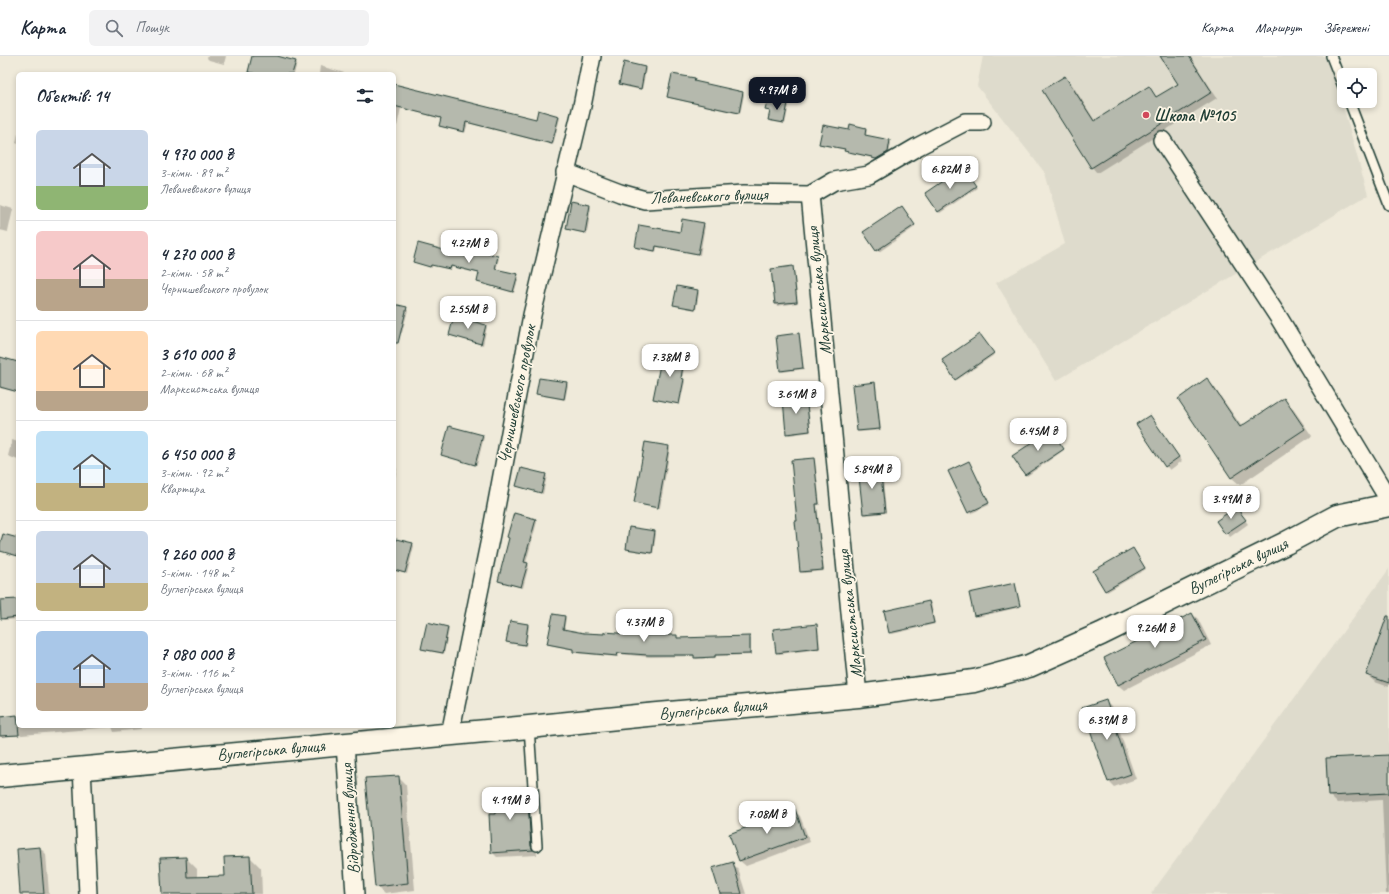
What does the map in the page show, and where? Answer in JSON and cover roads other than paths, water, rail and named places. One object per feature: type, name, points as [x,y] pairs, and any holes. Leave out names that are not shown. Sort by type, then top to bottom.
[{"type":"street","name":"Чернишевського провулок","points":[[450,734],[491,534],[532,315],[592,56]]},
{"type":"street","points":[[810,195],[834,181],[869,175],[917,147],[965,122],[982,122]]},
{"type":"street","points":[[1162,140],[1280,318],[1389,500]]},
{"type":"street","name":"Леваневського вулиця","points":[[565,172],[620,193],[645,200],[744,194],[810,195]]},
{"type":"street","name":"Марксистська вулиця","points":[[810,195],[858,696]]},
{"type":"street","name":"Вуглегірська вулиця","points":[[0,776],[858,696],[974,681],[1029,666],[1101,634],[1286,543],[1337,516],[1389,505]]},
{"type":"street","name":"Відродження вулиця","points":[[345,744],[355,894]]},
{"type":"street","points":[[82,768],[88,894]]},
{"type":"lane","points":[[1331,56],[1337,71]]},
{"type":"lane","points":[[1352,108],[1389,205]]},
{"type":"lane","points":[[529,727],[537,846]]},
{"type":"place","name":"Школа №105","points":[[1146,115]]}]
